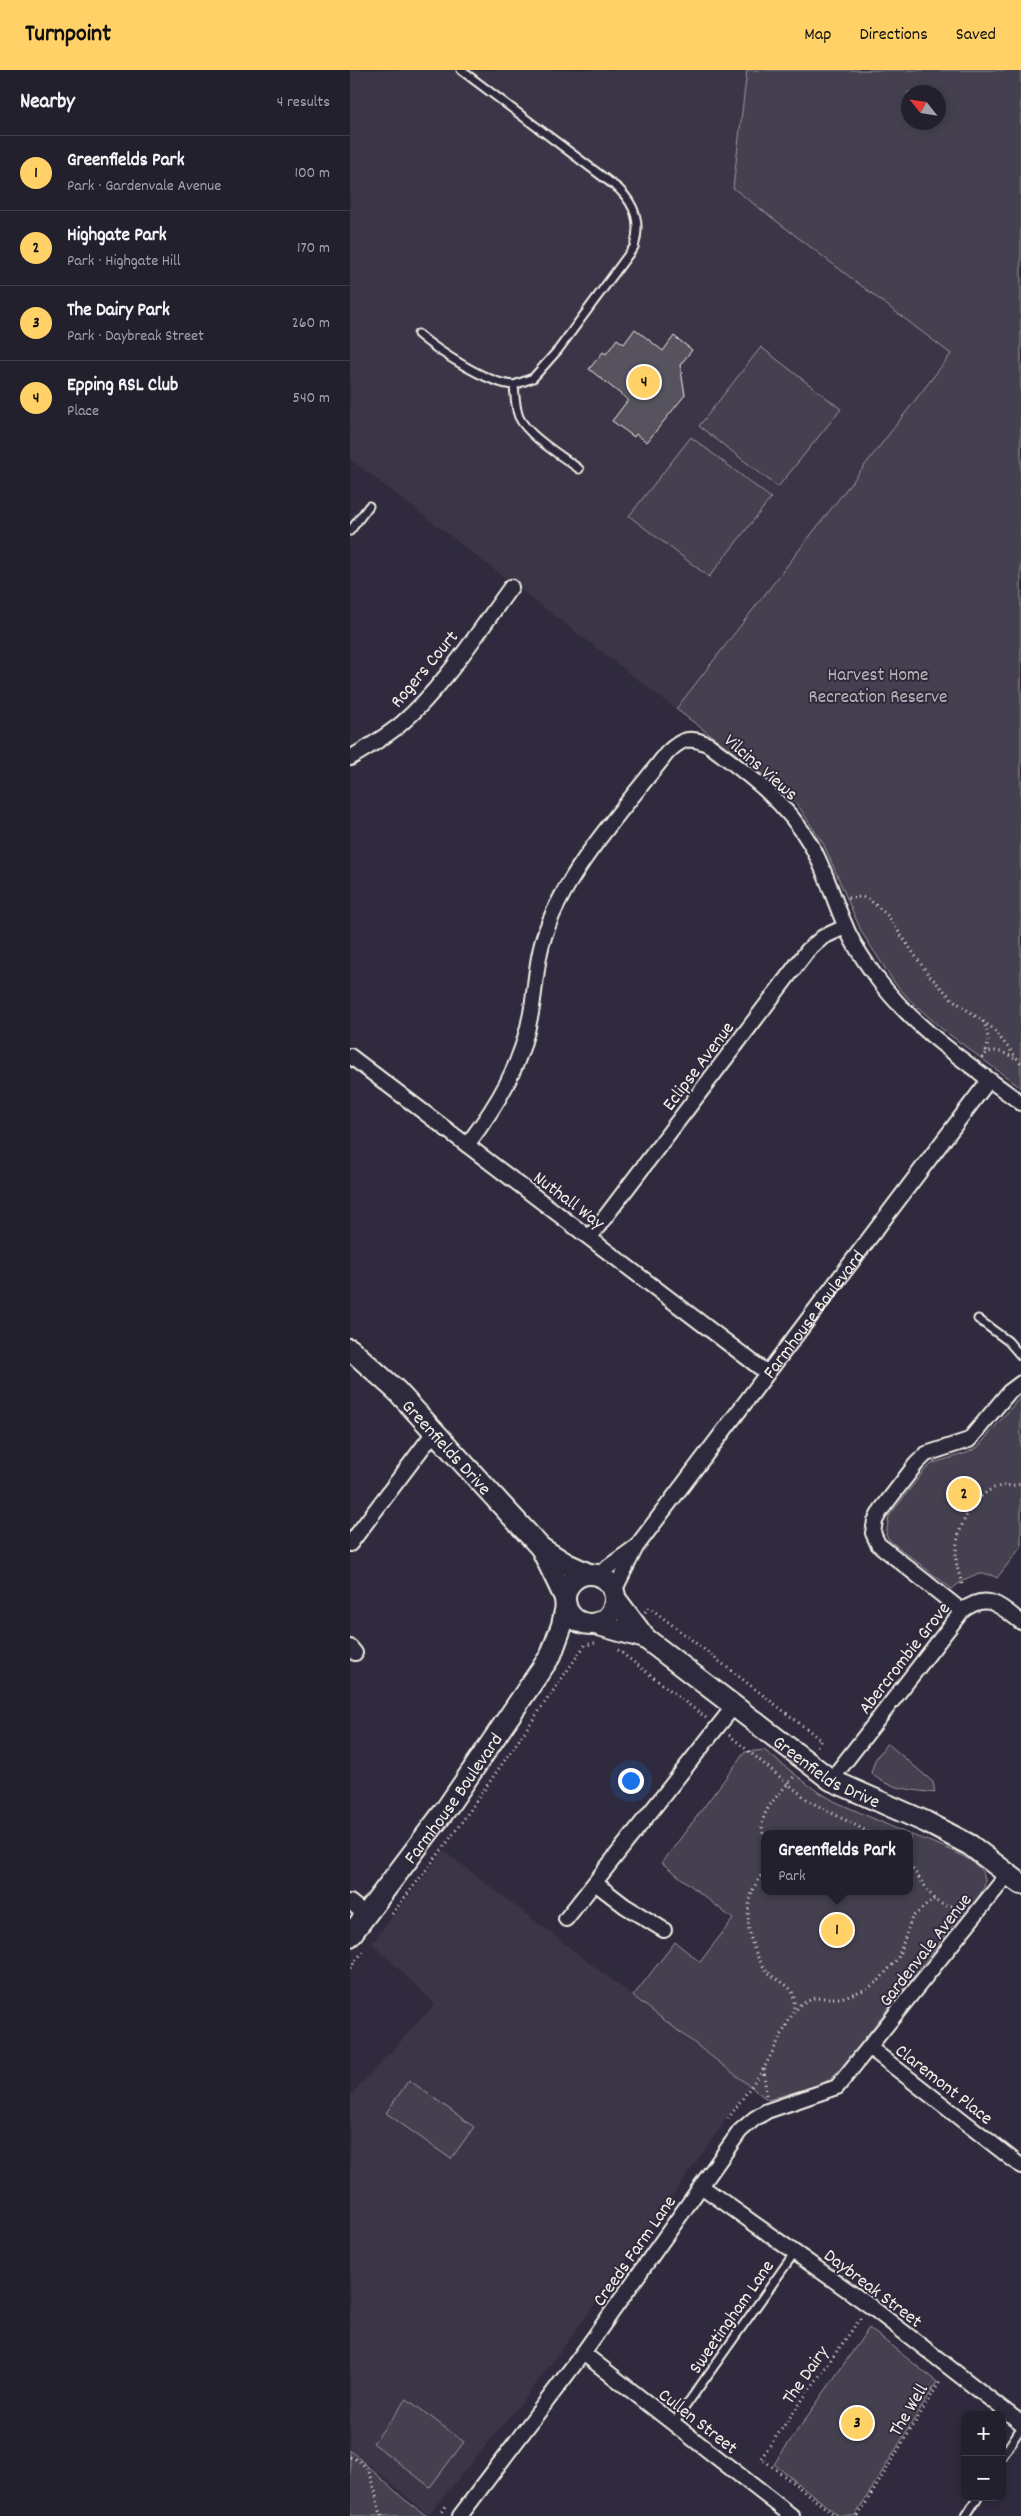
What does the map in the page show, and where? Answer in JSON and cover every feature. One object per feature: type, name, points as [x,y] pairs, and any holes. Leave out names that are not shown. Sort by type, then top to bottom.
[{"type":"street","name":"Rogers Court","points":[[350,758],[382,738],[417,708],[446,674],[511,587]]},
{"type":"street","name":"Vilcins Views","points":[[467,1145],[494,1109],[518,1064],[531,1013],[538,960],[545,932],[559,900],[595,847],[676,744],[686,738],[698,740],[709,745],[773,796],[794,820],[811,845],[845,927],[875,976],[902,1009],[935,1038],[1021,1103]]},
{"type":"street","name":"Eclipse Avenue","points":[[590,1237],[808,950],[823,937],[845,927]]},
{"type":"street","name":"Nuthall Way","points":[[350,1056],[767,1372]]},
{"type":"street","name":"Farmhouse Boulevard","points":[[614,1595],[636,1547],[989,1080]]},
{"type":"street","name":"Greenfields Drive","points":[[350,1349],[397,1391],[541,1548],[568,1564],[593,1574]]},
{"type":"street","points":[[962,1611],[878,1544],[873,1533],[875,1520],[926,1454],[968,1440],[1010,1392],[1021,1383]]},
{"type":"street","points":[[350,1544],[435,1431]]},
{"type":"street","name":"Farmhouse Boulevard","points":[[593,1574],[636,1547]]},
{"type":"street","name":"Greenfields Drive","points":[[541,1548],[565,1602]]},
{"type":"street","points":[[593,1574],[607,1581],[614,1595],[610,1615],[591,1624],[574,1619],[565,1602],[566,1591],[575,1579],[593,1574]]},
{"type":"street","name":"Greenfields Drive","points":[[614,1595],[645,1638],[831,1780],[933,1826],[970,1845],[1014,1879]]},
{"type":"street","name":"Abercrombie Grove","points":[[831,1780],[962,1611],[982,1600],[992,1602],[1021,1622]]},
{"type":"street","name":"Farmhouse Boulevard","points":[[350,1936],[446,1809],[551,1655],[562,1625],[565,1602]]},
{"type":"street","name":"Farmhouse Boulevard","points":[[551,1655],[591,1624]]},
{"type":"street","name":"Greenfields Drive","points":[[591,1624],[645,1638]]},
{"type":"street","points":[[566,1919],[690,1759],[698,1754],[734,1706]]},
{"type":"street","name":"Gardenvale Avenue","points":[[870,2048],[1014,1879]]},
{"type":"street","points":[[594,1883],[625,1906],[664,1930]]},
{"type":"street","points":[[350,1902],[366,1915]]},
{"type":"street","name":"Creeds Farm Lane","points":[[460,2516],[583,2353],[740,2131],[754,2118],[767,2111],[837,2087],[870,2048]]},
{"type":"street","name":"Claremont Place","points":[[870,2048],[1021,2166]]},
{"type":"street","name":"Daybreak Street","points":[[701,2186],[870,2306],[1021,2423]]},
{"type":"street","name":"Cullen Street","points":[[583,2353],[792,2516]]},
{"type":"lane","points":[[418,334],[429,343],[494,381],[514,385],[525,383],[541,370],[634,247],[638,222],[632,203],[619,189],[461,70]]},
{"type":"lane","points":[[514,385],[517,410],[523,423],[579,469]]},
{"type":"lane","points":[[350,531],[369,506]]},
{"type":"lane","points":[[978,1319],[1008,1341],[1021,1356]]},
{"type":"lane","name":"Sweetingham Lane","points":[[673,2424],[795,2252]]},
{"type":"lane","points":[[1003,2456],[1021,2428]]},
{"type":"lane","points":[[966,2516],[975,2501]]},
{"type":"path","points":[[836,902],[862,897],[878,906],[887,915],[916,959],[941,988],[1001,1037],[1016,1060]]},
{"type":"path","points":[[974,1068],[988,1047],[987,1032],[982,1021]]},
{"type":"path","points":[[984,1054],[991,1051],[1004,1052],[1021,1063]]},
{"type":"path","points":[[962,1584],[957,1570],[956,1545],[969,1513],[984,1494],[994,1488],[1021,1484]]},
{"type":"path","points":[[616,1649],[718,1727],[809,1801],[864,1830]]},
{"type":"path","points":[[395,1910],[459,1827],[579,1653]]},
{"type":"path","points":[[913,1870],[934,1899]]},
{"type":"path","points":[[761,1876],[756,1884],[748,1910],[751,1938],[754,1949],[768,1972],[790,1988],[795,2002],[793,2013]]},
{"type":"path","points":[[764,2068],[767,2111]]},
{"type":"path","name":"The Dairy","points":[[836,2516],[761,2458],[870,2306]]},
{"type":"path","name":"The Well","points":[[858,2516],[950,2368]]},
{"type":"path","points":[[350,2457],[361,2462],[372,2475],[382,2516]]},
{"type":"shaded area","points":[[350,70],[747,70],[734,188],[951,354],[676,709],[350,459]]},
{"type":"shaded area","points":[[444,1851],[750,2086],[616,2276],[527,2396],[428,2515],[350,2448],[350,2096],[435,2004],[372,1943]]},
{"type":"green space","name":"Harvest Home Recreation Reserve","points":[[747,70],[1021,70],[1021,1088],[942,1029],[909,999],[894,982],[862,933],[824,845],[797,804],[779,787],[676,709],[951,354],[733,188]]},
{"type":"green space","points":[[761,347],[841,409],[778,487],[699,426]]},
{"type":"green space","points":[[691,437],[771,498],[709,577],[629,516]]},
{"type":"green space","points":[[1021,1396],[1021,1547],[997,1578],[991,1575],[979,1574],[962,1581],[952,1589],[890,1541],[886,1535],[889,1516],[924,1471],[933,1463],[967,1453],[978,1447]]},
{"type":"green space","points":[[887,1743],[933,1782],[935,1793],[893,1786],[871,1773],[875,1760]]},
{"type":"green space","points":[[764,1750],[814,1789],[834,1801],[899,1830],[761,1830],[761,1895],[913,1895],[913,1835],[960,1854],[981,1871],[985,1880],[982,1891],[972,1905],[967,1908],[839,2071],[824,2083],[768,2100],[633,1996],[675,1942],[700,1962],[733,1919],[662,1863],[745,1752]]},
{"type":"green space","points":[[409,2080],[474,2127],[451,2159],[386,2113]]},
{"type":"green space","points":[[869,2328],[937,2382],[855,2516],[839,2516],[774,2464]]},
{"type":"green space","points":[[407,2399],[464,2442],[430,2487],[373,2443]]},
{"type":"green space","points":[[350,2450],[405,2500],[427,2516],[350,2516]]},
{"type":"building","points":[[635,329],[663,351],[674,336],[692,350],[680,365],[685,395],[647,442],[636,434],[634,437],[612,421],[628,400],[589,369],[603,352],[606,354],[617,339],[624,344]]},
{"type":"place","name":"Epping RSL Club","points":[[644,382]]},
{"type":"place","name":"Highgate Park","points":[[964,1494]]},
{"type":"place","name":"Greenfields Park","points":[[837,1930]]},
{"type":"place","name":"The Dairy Park","points":[[857,2423]]}]
